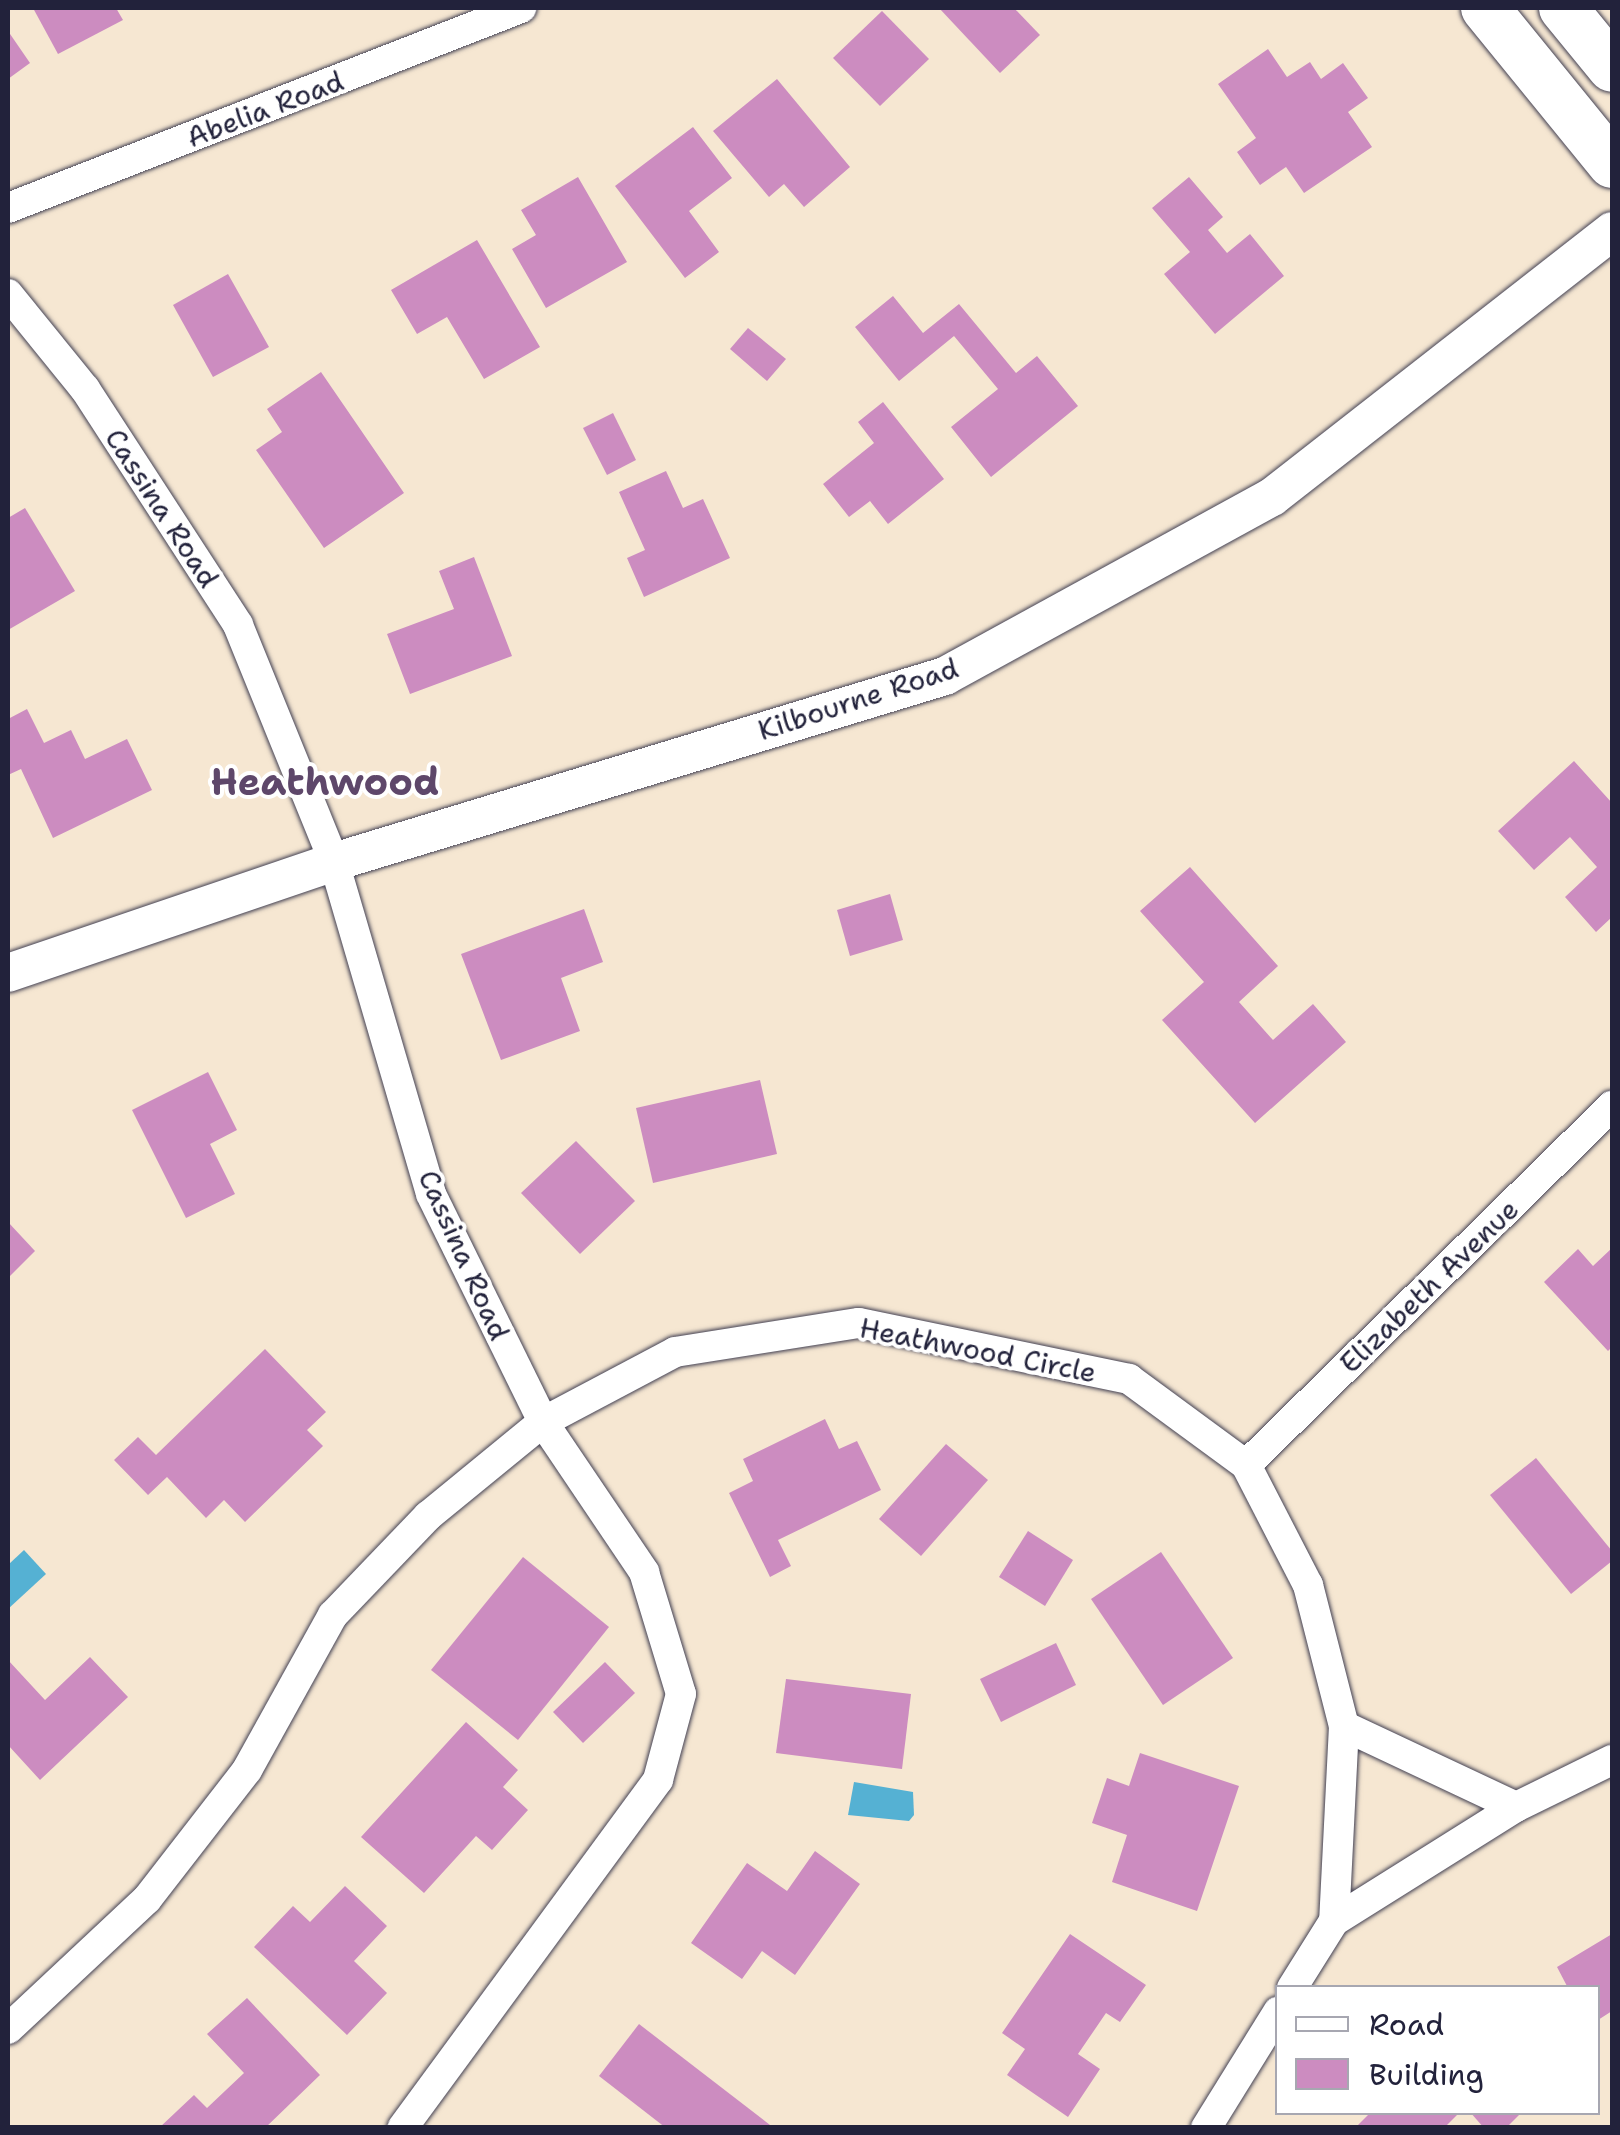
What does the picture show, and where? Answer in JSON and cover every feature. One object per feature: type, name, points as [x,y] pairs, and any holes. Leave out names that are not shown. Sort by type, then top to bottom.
[{"type":"main road","points":[[1485,8],[1612,164]]},
{"type":"main road","points":[[1563,8],[1612,68]]},
{"type":"street","name":"Abelia Road","points":[[8,208],[520,8]]},
{"type":"street","name":"Kilbourne Road","points":[[8,974],[334,862],[946,676],[1272,496],[1612,231]]},
{"type":"street","name":"Cassina Road","points":[[8,294],[86,389],[238,625],[334,862],[431,1194],[542,1422],[644,1572],[681,1694],[658,1780],[402,2128]]},
{"type":"street","name":"Elizabeth Avenue","points":[[1246,1466],[1612,1106]]},
{"type":"street","name":"Heathwood Circle","points":[[8,2029],[147,1899],[246,1770],[334,1615],[428,1516],[542,1422],[675,1352],[859,1323],[1129,1379],[1246,1466],[1308,1585],[1344,1726],[1334,1920],[1294,1985]]},
{"type":"street","points":[[1344,1726],[1516,1807]]},
{"type":"street","points":[[1334,1920],[1516,1807],[1612,1760]]},
{"type":"street","points":[[1206,2128],[1275,2017]]},
{"type":"water","points":[[24,1550],[46,1574],[8,1609],[8,1565]]},
{"type":"water","points":[[854,1782],[913,1792],[914,1815],[909,1821],[848,1815]]},
{"type":"building","points":[[33,8],[116,8],[123,20],[58,54]]},
{"type":"building","points":[[939,8],[1014,8],[1040,35],[1000,73]]},
{"type":"building","points":[[882,11],[929,59],[880,106],[833,58]]},
{"type":"building","points":[[8,31],[30,63],[8,79]]},
{"type":"building","points":[[1268,49],[1287,77],[1310,62],[1321,79],[1343,63],[1368,98],[1348,112],[1372,147],[1304,193],[1286,167],[1260,185],[1237,152],[1256,138],[1218,84]]},
{"type":"building","points":[[777,79],[850,167],[804,207],[784,184],[769,197],[713,131]]},
{"type":"building","points":[[693,127],[732,178],[689,211],[719,252],[685,278],[615,186]]},
{"type":"building","points":[[578,177],[627,262],[546,308],[512,249],[536,235],[521,210]]},
{"type":"building","points":[[1189,177],[1223,217],[1208,230],[1227,253],[1250,234],[1284,276],[1215,334],[1164,274],[1190,252],[1152,208]]},
{"type":"building","points":[[477,240],[540,347],[484,379],[447,317],[417,334],[391,290]]},
{"type":"building","points":[[228,274],[269,347],[213,377],[173,305]]},
{"type":"building","points":[[893,296],[923,333],[959,304],[1016,373],[1037,356],[1078,406],[991,477],[951,427],[998,389],[954,336],[899,381],[855,327]]},
{"type":"building","points":[[748,328],[786,359],[767,381],[730,349]]},
{"type":"building","points":[[321,372],[404,493],[324,548],[256,450],[282,432],[267,409]]},
{"type":"building","points":[[883,402],[944,479],[888,524],[870,501],[849,517],[823,484],[874,443],[858,422]]},
{"type":"building","points":[[613,413],[636,460],[607,475],[583,428]]},
{"type":"building","points":[[666,471],[683,508],[703,499],[730,558],[644,597],[627,558],[645,550],[619,492]]},
{"type":"building","points":[[25,508],[75,591],[8,630],[8,518]]},
{"type":"building","points":[[474,557],[512,656],[410,694],[387,634],[454,609],[439,571]]},
{"type":"building","points":[[27,709],[44,743],[71,730],[85,759],[127,739],[152,790],[53,838],[21,769],[8,775],[8,719]]},
{"type":"building","points":[[1574,761],[1612,803],[1612,917],[1596,932],[1565,897],[1597,867],[1570,837],[1534,870],[1498,831]]},
{"type":"building","points":[[1190,867],[1278,966],[1239,1002],[1273,1040],[1313,1004],[1346,1042],[1255,1123],[1162,1020],[1204,982],[1140,911]]},
{"type":"building","points":[[890,894],[903,940],[850,956],[837,910]]},
{"type":"building","points":[[584,909],[603,962],[561,978],[580,1031],[501,1060],[461,954]]},
{"type":"building","points":[[208,1072],[237,1130],[210,1144],[235,1194],[186,1218],[132,1110]]},
{"type":"building","points":[[760,1080],[777,1154],[653,1183],[636,1108]]},
{"type":"building","points":[[576,1141],[635,1201],[580,1254],[521,1193]]},
{"type":"building","points":[[8,1222],[35,1251],[8,1278]]},
{"type":"building","points":[[1612,1248],[1612,1347],[1608,1351],[1544,1282],[1578,1249],[1593,1266]]},
{"type":"building","points":[[265,1349],[326,1412],[307,1430],[323,1446],[245,1522],[224,1500],[206,1518],[167,1477],[148,1495],[114,1460],[138,1437],[156,1455]]},
{"type":"building","points":[[825,1419],[839,1449],[857,1441],[881,1490],[778,1540],[791,1566],[770,1577],[729,1493],[753,1481],[743,1459]]},
{"type":"building","points":[[946,1444],[988,1480],[921,1556],[879,1519]]},
{"type":"building","points":[[1536,1458],[1612,1551],[1612,1561],[1571,1594],[1490,1495]]},
{"type":"building","points":[[1028,1531],[1073,1560],[1045,1606],[999,1577]]},
{"type":"building","points":[[1161,1552],[1233,1658],[1163,1705],[1091,1599]]},
{"type":"building","points":[[523,1557],[609,1627],[518,1740],[431,1670]]},
{"type":"building","points":[[1056,1643],[1076,1685],[1001,1722],[980,1679]]},
{"type":"building","points":[[90,1657],[128,1697],[40,1780],[8,1745],[8,1660],[45,1700]]},
{"type":"building","points":[[605,1662],[635,1693],[583,1743],[553,1712]]},
{"type":"building","points":[[786,1679],[911,1694],[902,1769],[776,1753]]},
{"type":"building","points":[[466,1722],[518,1770],[503,1787],[528,1810],[492,1850],[476,1836],[424,1893],[361,1837]]},
{"type":"building","points":[[1140,1753],[1239,1786],[1197,1911],[1112,1882],[1127,1835],[1092,1823],[1107,1778],[1129,1786]]},
{"type":"building","points":[[815,1851],[860,1884],[795,1975],[762,1951],[742,1979],[691,1943],[747,1863],[787,1891]]},
{"type":"building","points":[[345,1886],[387,1926],[354,1961],[387,1993],[347,2035],[254,1947],[293,1906],[310,1922]]},
{"type":"building","points":[[1070,1934],[1146,1985],[1120,2022],[1106,2013],[1078,2054],[1100,2069],[1068,2117],[1007,2075],[1025,2049],[1002,2033]]},
{"type":"building","points":[[1612,1934],[1612,2011],[1600,2019],[1600,1985],[1566,1985],[1557,1967]]},
{"type":"building","points":[[247,1998],[320,2075],[265,2128],[159,2128],[194,2095],[207,2108],[244,2073],[207,2034]]},
{"type":"building","points":[[639,2024],[770,2125],[768,2128],[666,2128],[599,2076]]},
{"type":"building","points":[[1368,2115],[1457,2115],[1444,2128],[1355,2128]]},
{"type":"building","points":[[1473,2115],[1519,2115],[1506,2128],[1484,2128]]},
{"type":"district","name":"Heathwood","points":[[325,782]]}]
